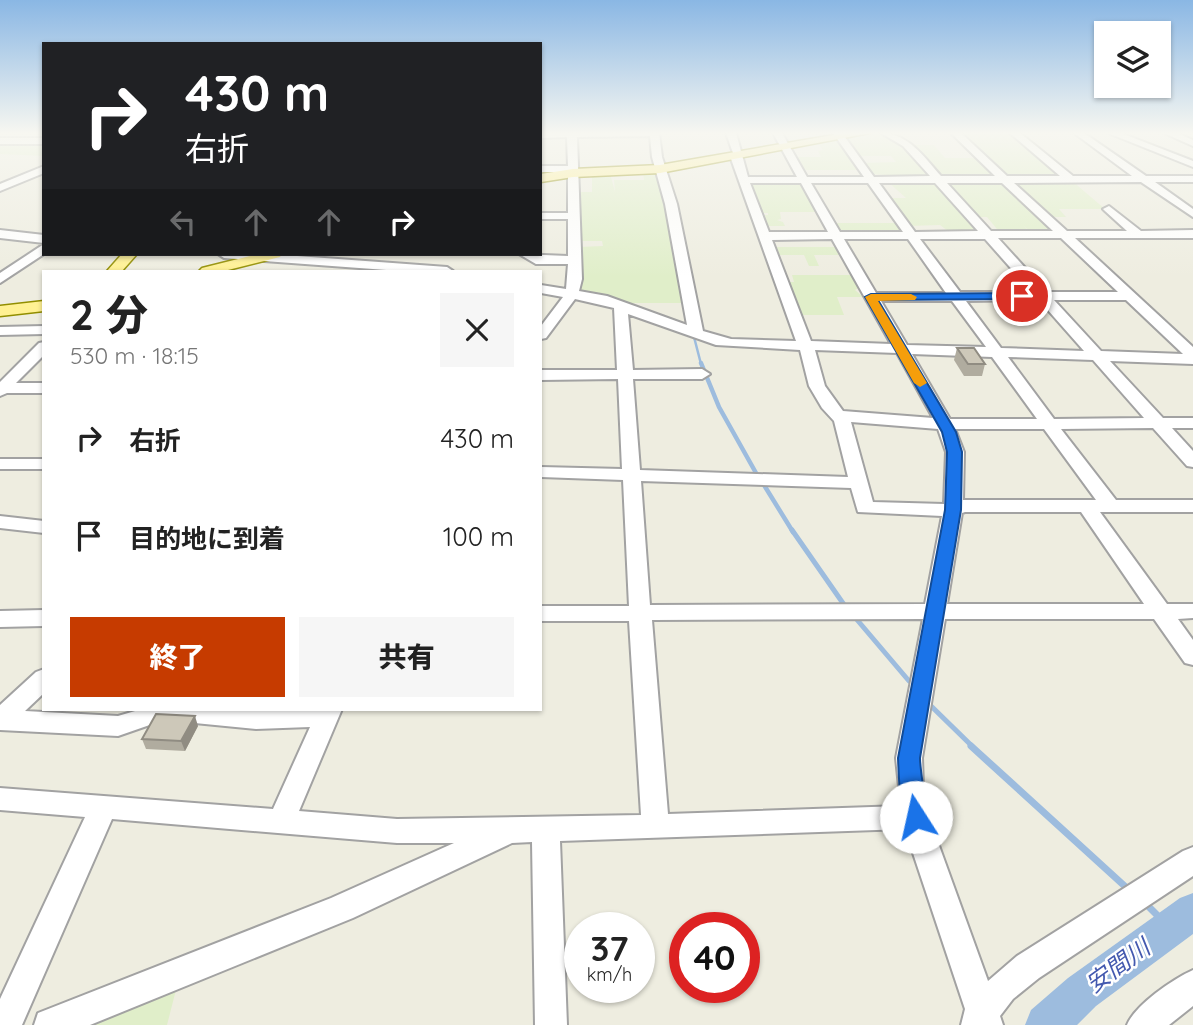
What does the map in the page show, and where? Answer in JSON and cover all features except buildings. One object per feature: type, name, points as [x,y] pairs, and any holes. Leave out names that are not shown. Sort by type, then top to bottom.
[{"type":"main road","points":[[115,270],[128,256]]},
{"type":"main road","points":[[211,270],[265,256]]},
{"type":"main road","points":[[0,311],[42,306]]},
{"type":"street","points":[[542,334],[571,295],[575,260],[572,181]]},
{"type":"street","points":[[664,181],[671,204],[696,334]]},
{"type":"street","points":[[745,181],[763,236],[806,347],[817,386],[828,405],[842,420],[865,508],[953,510],[962,506],[1193,506]]},
{"type":"street","points":[[804,181],[945,424],[955,452],[953,510],[909,758],[910,786],[916,817],[978,1022]]},
{"type":"street","points":[[871,181],[1111,508]]},
{"type":"street","points":[[940,181],[1193,462]]},
{"type":"street","points":[[1006,181],[1193,357]]},
{"type":"street","points":[[1146,181],[1193,214]]},
{"type":"street","points":[[3,186],[42,184]]},
{"type":"street","points":[[1108,209],[1138,234]]},
{"type":"street","points":[[542,216],[574,216]]},
{"type":"street","points":[[0,234],[42,239]]},
{"type":"street","points":[[763,236],[1193,234]]},
{"type":"street","points":[[0,279],[42,249]]},
{"type":"street","points":[[276,256],[371,268],[422,270]]},
{"type":"street","points":[[529,256],[536,260],[575,260]]},
{"type":"street","points":[[288,270],[298,259]]},
{"type":"street","points":[[542,289],[602,299],[723,342],[806,347],[1193,357]]},
{"type":"street","points":[[871,297],[1130,296]]},
{"type":"street","points":[[621,306],[655,826]]},
{"type":"street","points":[[0,331],[42,330]]},
{"type":"street","points":[[1,389],[42,348]]},
{"type":"street","points":[[542,375],[702,374]]},
{"type":"street","points":[[1,389],[42,388]]},
{"type":"street","points":[[839,416],[945,424],[1193,423]]},
{"type":"street","points":[[0,464],[42,464]]},
{"type":"street","points":[[542,472],[858,483]]},
{"type":"street","points":[[1087,507],[1193,657]]},
{"type":"street","points":[[0,522],[42,527]]},
{"type":"street","points":[[542,614],[1193,611]]},
{"type":"street","points":[[0,619],[42,618]]},
{"type":"street","points":[[1,719],[42,680]]},
{"type":"street","points":[[1,719],[118,726],[162,711]]},
{"type":"street","points":[[175,711],[256,719],[328,713],[282,820]]},
{"type":"street","points":[[1,800],[397,831],[509,831],[916,817]]},
{"type":"street","points":[[5,1025],[104,806]]},
{"type":"street","points":[[546,830],[551,1025]]},
{"type":"street","points":[[50,1025],[342,908],[509,831]]},
{"type":"street","points":[[978,1022],[1002,988],[1028,967],[1193,860]]},
{"type":"street","points":[[1143,1025],[1193,986]]},
{"type":"green space","points":[[592,181],[612,181],[615,192],[614,181],[660,181],[684,303],[624,303],[580,292],[579,247],[603,246],[602,241],[578,241],[577,192],[592,192]]},
{"type":"green space","points":[[748,181],[799,181],[817,212],[780,212],[781,219],[777,220],[785,226],[763,226],[761,215],[768,213],[760,213]]},
{"type":"green space","points":[[887,181],[938,181],[984,233],[952,234],[940,225],[907,226],[887,198],[906,198]]},
{"type":"green space","points":[[950,181],[1003,181],[1057,233],[1031,233],[1023,225],[1030,233],[1001,234],[987,217],[974,217],[945,185],[954,185]]},
{"type":"green space","points":[[1008,181],[1072,181],[1105,209],[1059,209],[1066,217],[1047,217]]},
{"type":"green space","points":[[834,223],[900,223],[908,234],[840,234]]},
{"type":"green space","points":[[772,247],[835,247],[839,255],[814,255],[819,266],[809,266],[804,255],[775,255]]},
{"type":"green space","points":[[792,275],[852,275],[858,288],[855,290],[863,297],[837,297],[844,315],[800,315],[786,282],[794,282]]},
{"type":"green space","points":[[178,982],[167,1025],[82,1025]]},
{"type":"waterway","points":[[694,337],[701,364]]},
{"type":"waterway","points":[[701,363],[719,407],[756,473]]},
{"type":"waterway","points":[[764,485],[793,532]]},
{"type":"waterway","points":[[792,530],[847,609]]},
{"type":"waterway","points":[[853,615],[909,681]]},
{"type":"waterway","points":[[929,704],[973,747]]},
{"type":"waterway","points":[[971,746],[1129,890]]},
{"type":"waterway","points":[[1146,904],[1169,927]]},
{"type":"waterway","name":"安間川","points":[[1046,1025],[1082,992],[1193,911]]},
{"type":"slow traffic","points":[[911,297],[871,297],[920,383]]},
{"type":"route","points":[[916,817],[910,786],[909,758],[953,510],[955,452],[949,432],[871,297],[1022,296]]}]
